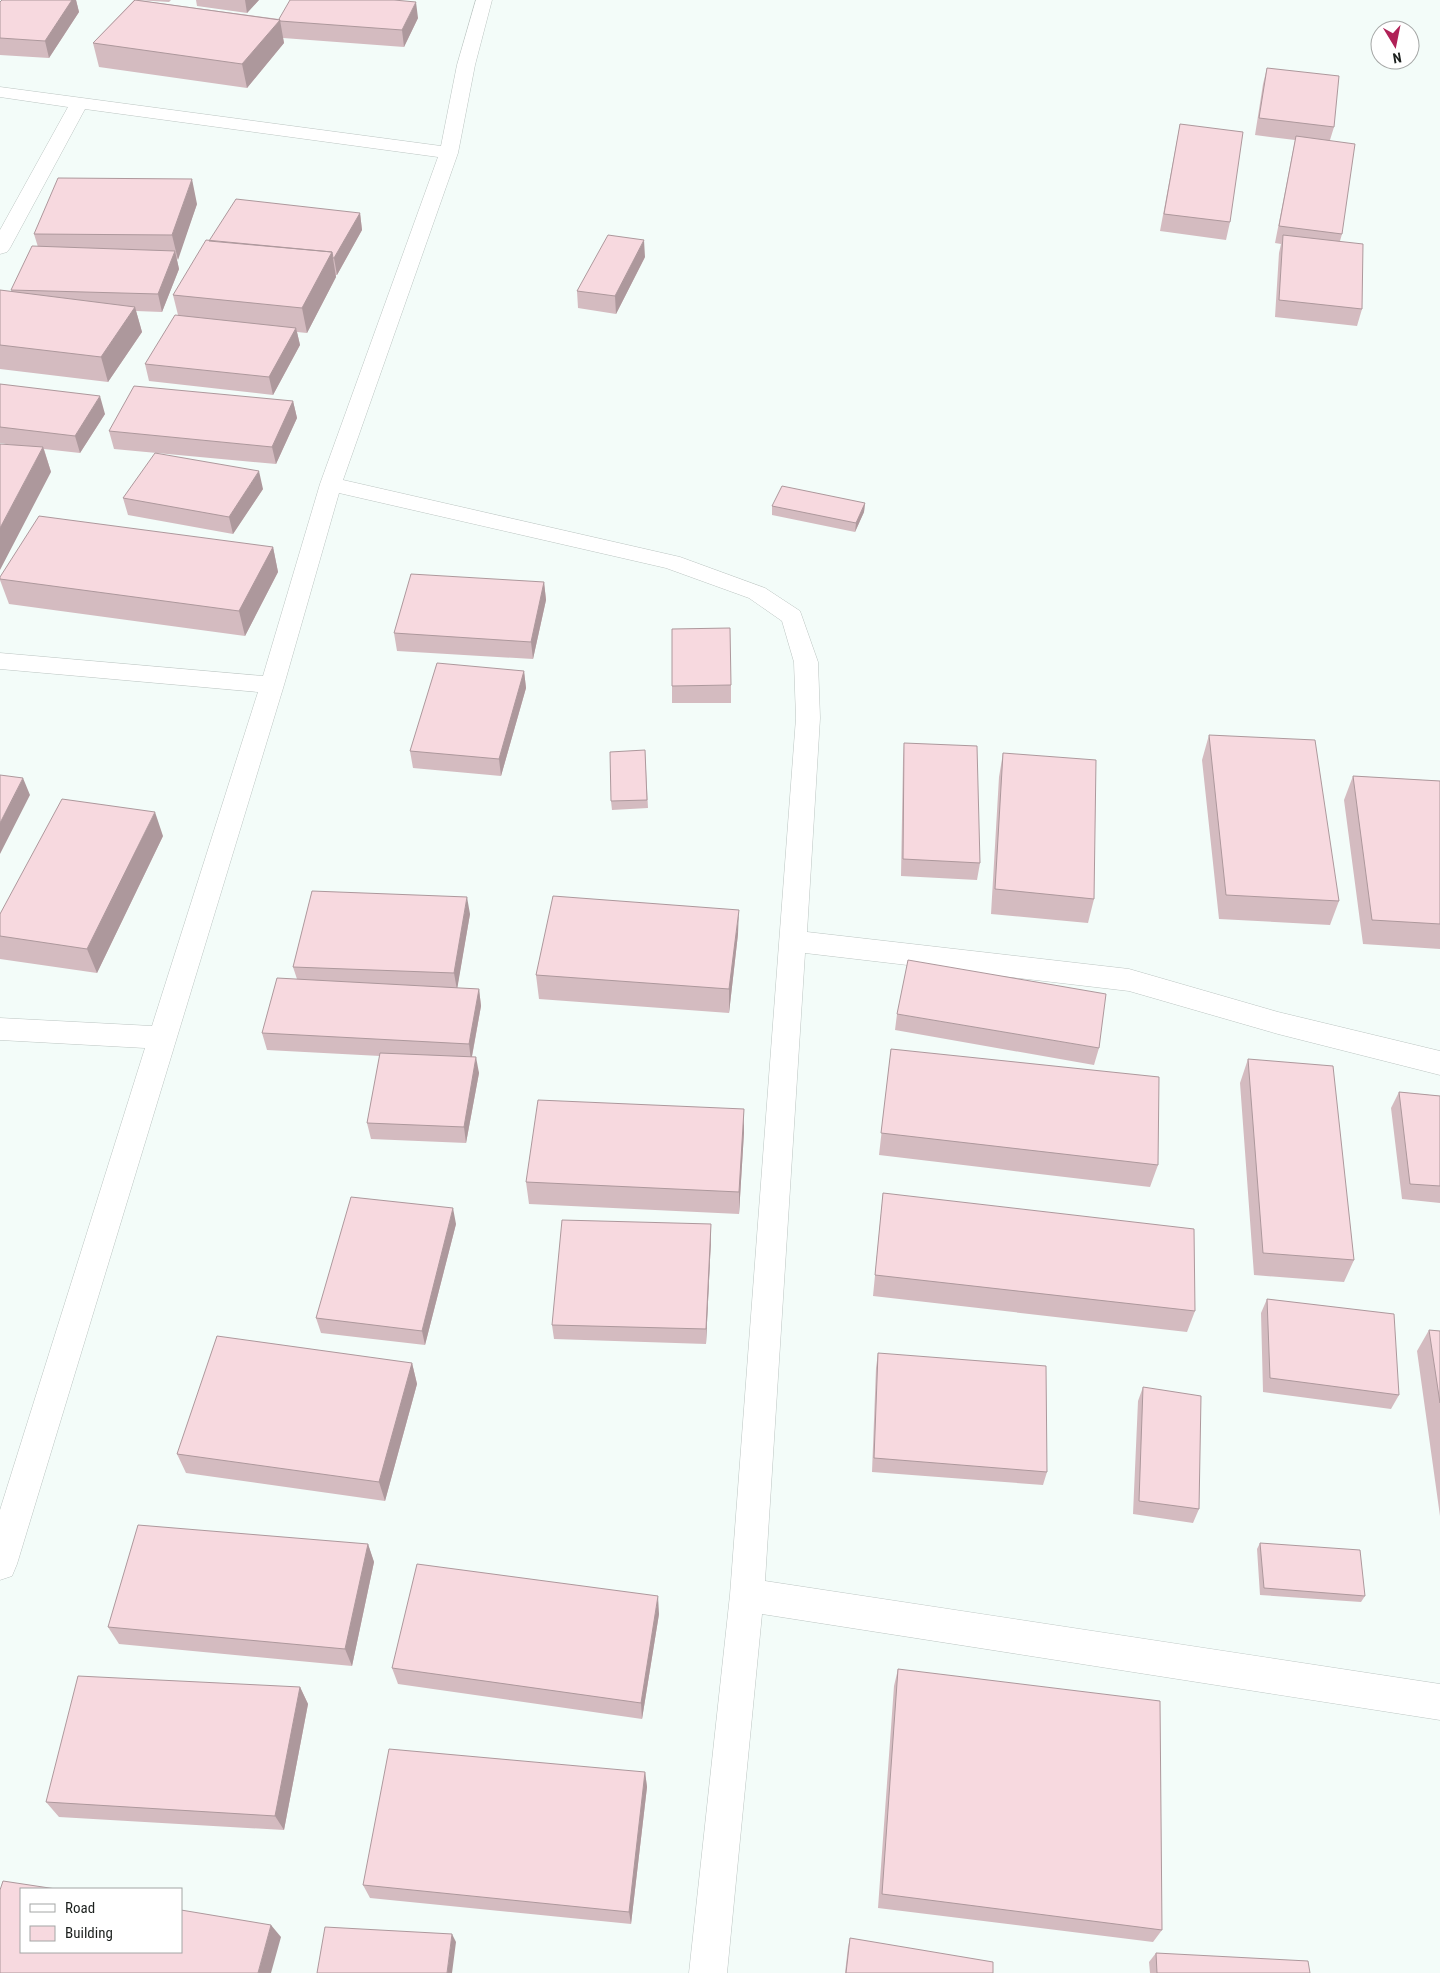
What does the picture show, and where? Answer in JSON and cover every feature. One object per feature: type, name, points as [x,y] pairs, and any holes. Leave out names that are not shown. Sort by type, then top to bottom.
[{"type":"street","points":[[0,1564],[272,685],[331,484],[449,153],[466,65],[484,0]]},
{"type":"street","points":[[0,92],[449,153]]},
{"type":"street","points":[[0,248],[80,102]]},
{"type":"street","points":[[331,484],[672,562],[757,593],[792,617],[806,662],[808,718],[747,1595],[708,1973]]},
{"type":"street","points":[[0,661],[272,685]]},
{"type":"street","points":[[793,941],[1128,980],[1278,1023],[1440,1063]]},
{"type":"street","points":[[0,1029],[163,1038]]},
{"type":"street","points":[[747,1595],[1440,1702]]},
{"type":"building","points":[[2,0],[72,0],[45,41],[0,38],[0,2]]},
{"type":"building","points":[[135,0],[280,20],[242,64],[93,43]]},
{"type":"building","points":[[290,0],[394,0],[416,2],[402,30],[280,21],[279,19]]},
{"type":"building","points":[[1267,68],[1339,76],[1334,127],[1259,118]]},
{"type":"building","points":[[1180,124],[1243,132],[1230,222],[1164,214]]},
{"type":"building","points":[[1296,136],[1355,144],[1342,234],[1279,226]]},
{"type":"building","points":[[58,178],[192,179],[172,235],[34,234]]},
{"type":"building","points":[[236,199],[360,213],[334,258],[332,252],[209,241]]},
{"type":"building","points":[[608,235],[644,240],[615,296],[577,291]]},
{"type":"building","points":[[1283,235],[1363,244],[1362,309],[1279,300]]},
{"type":"building","points":[[206,240],[332,252],[302,308],[173,295]]},
{"type":"building","points":[[32,246],[175,251],[158,294],[11,290]]},
{"type":"building","points":[[0,290],[135,307],[101,357],[0,345]]},
{"type":"building","points":[[175,315],[296,328],[269,377],[145,364]]},
{"type":"building","points":[[0,384],[100,396],[75,436],[0,427]]},
{"type":"building","points":[[134,386],[293,401],[272,447],[109,431]]},
{"type":"building","points":[[0,444],[43,447],[0,528]]},
{"type":"building","points":[[155,453],[259,471],[229,517],[123,498]]},
{"type":"building","points":[[782,486],[865,503],[856,523],[772,506]]},
{"type":"building","points":[[39,516],[273,547],[239,611],[0,579]]},
{"type":"building","points":[[411,574],[544,582],[531,642],[394,633]]},
{"type":"building","points":[[730,628],[731,685],[672,686],[672,629]]},
{"type":"building","points":[[437,663],[524,671],[499,759],[410,751]]},
{"type":"building","points":[[1209,735],[1315,740],[1339,901],[1226,895]]},
{"type":"building","points":[[904,743],[977,746],[980,863],[903,859]]},
{"type":"building","points":[[645,750],[647,800],[611,801],[610,752]]},
{"type":"building","points":[[1003,753],[1096,760],[1094,899],[995,889]]},
{"type":"building","points":[[0,775],[23,778],[0,823]]},
{"type":"building","points":[[1353,776],[1440,781],[1440,924],[1372,920]]},
{"type":"building","points":[[62,799],[155,812],[87,949],[0,936],[0,914]]},
{"type":"building","points":[[312,891],[467,897],[454,973],[293,967]]},
{"type":"building","points":[[553,896],[739,910],[729,989],[536,975]]},
{"type":"building","points":[[908,960],[1106,994],[1099,1048],[897,1014]]},
{"type":"building","points":[[277,978],[479,989],[469,1044],[262,1033]]},
{"type":"building","points":[[891,1049],[1159,1077],[1158,1165],[881,1133]]},
{"type":"building","points":[[380,1053],[476,1057],[464,1127],[367,1123]]},
{"type":"building","points":[[1248,1059],[1333,1066],[1354,1260],[1263,1253]]},
{"type":"building","points":[[1399,1092],[1440,1096],[1440,1186],[1410,1184]]},
{"type":"building","points":[[538,1100],[744,1109],[739,1192],[526,1182]]},
{"type":"building","points":[[883,1193],[1194,1229],[1195,1311],[875,1275]]},
{"type":"building","points":[[351,1197],[453,1208],[422,1331],[316,1318]]},
{"type":"building","points":[[562,1220],[711,1224],[706,1329],[552,1325]]},
{"type":"building","points":[[1267,1299],[1394,1314],[1399,1395],[1270,1378]]},
{"type":"building","points":[[1429,1330],[1440,1331],[1440,1403]]},
{"type":"building","points":[[217,1336],[412,1363],[379,1482],[177,1454]]},
{"type":"building","points":[[878,1353],[1046,1366],[1047,1472],[874,1458]]},
{"type":"building","points":[[1143,1387],[1201,1396],[1199,1509],[1139,1501]]},
{"type":"building","points":[[138,1525],[368,1544],[345,1649],[108,1627]]},
{"type":"building","points":[[1260,1543],[1360,1550],[1365,1596],[1264,1588]]},
{"type":"building","points":[[417,1564],[658,1596],[641,1703],[392,1668]]},
{"type":"building","points":[[898,1669],[1160,1701],[1162,1930],[882,1894]]},
{"type":"building","points":[[78,1676],[300,1687],[275,1816],[46,1802]]},
{"type":"building","points":[[389,1749],[645,1772],[629,1912],[363,1885]]},
{"type":"building","points":[[3,1881],[49,1888],[20,1888],[20,1953],[182,1953],[182,1910],[271,1925],[258,1973],[0,1973],[0,1890]]},
{"type":"building","points":[[325,1927],[452,1934],[447,1973],[317,1973]]},
{"type":"building","points":[[850,1938],[993,1962],[993,1973],[846,1973]]},
{"type":"building","points":[[1156,1953],[1308,1961],[1310,1973],[1157,1973]]}]
